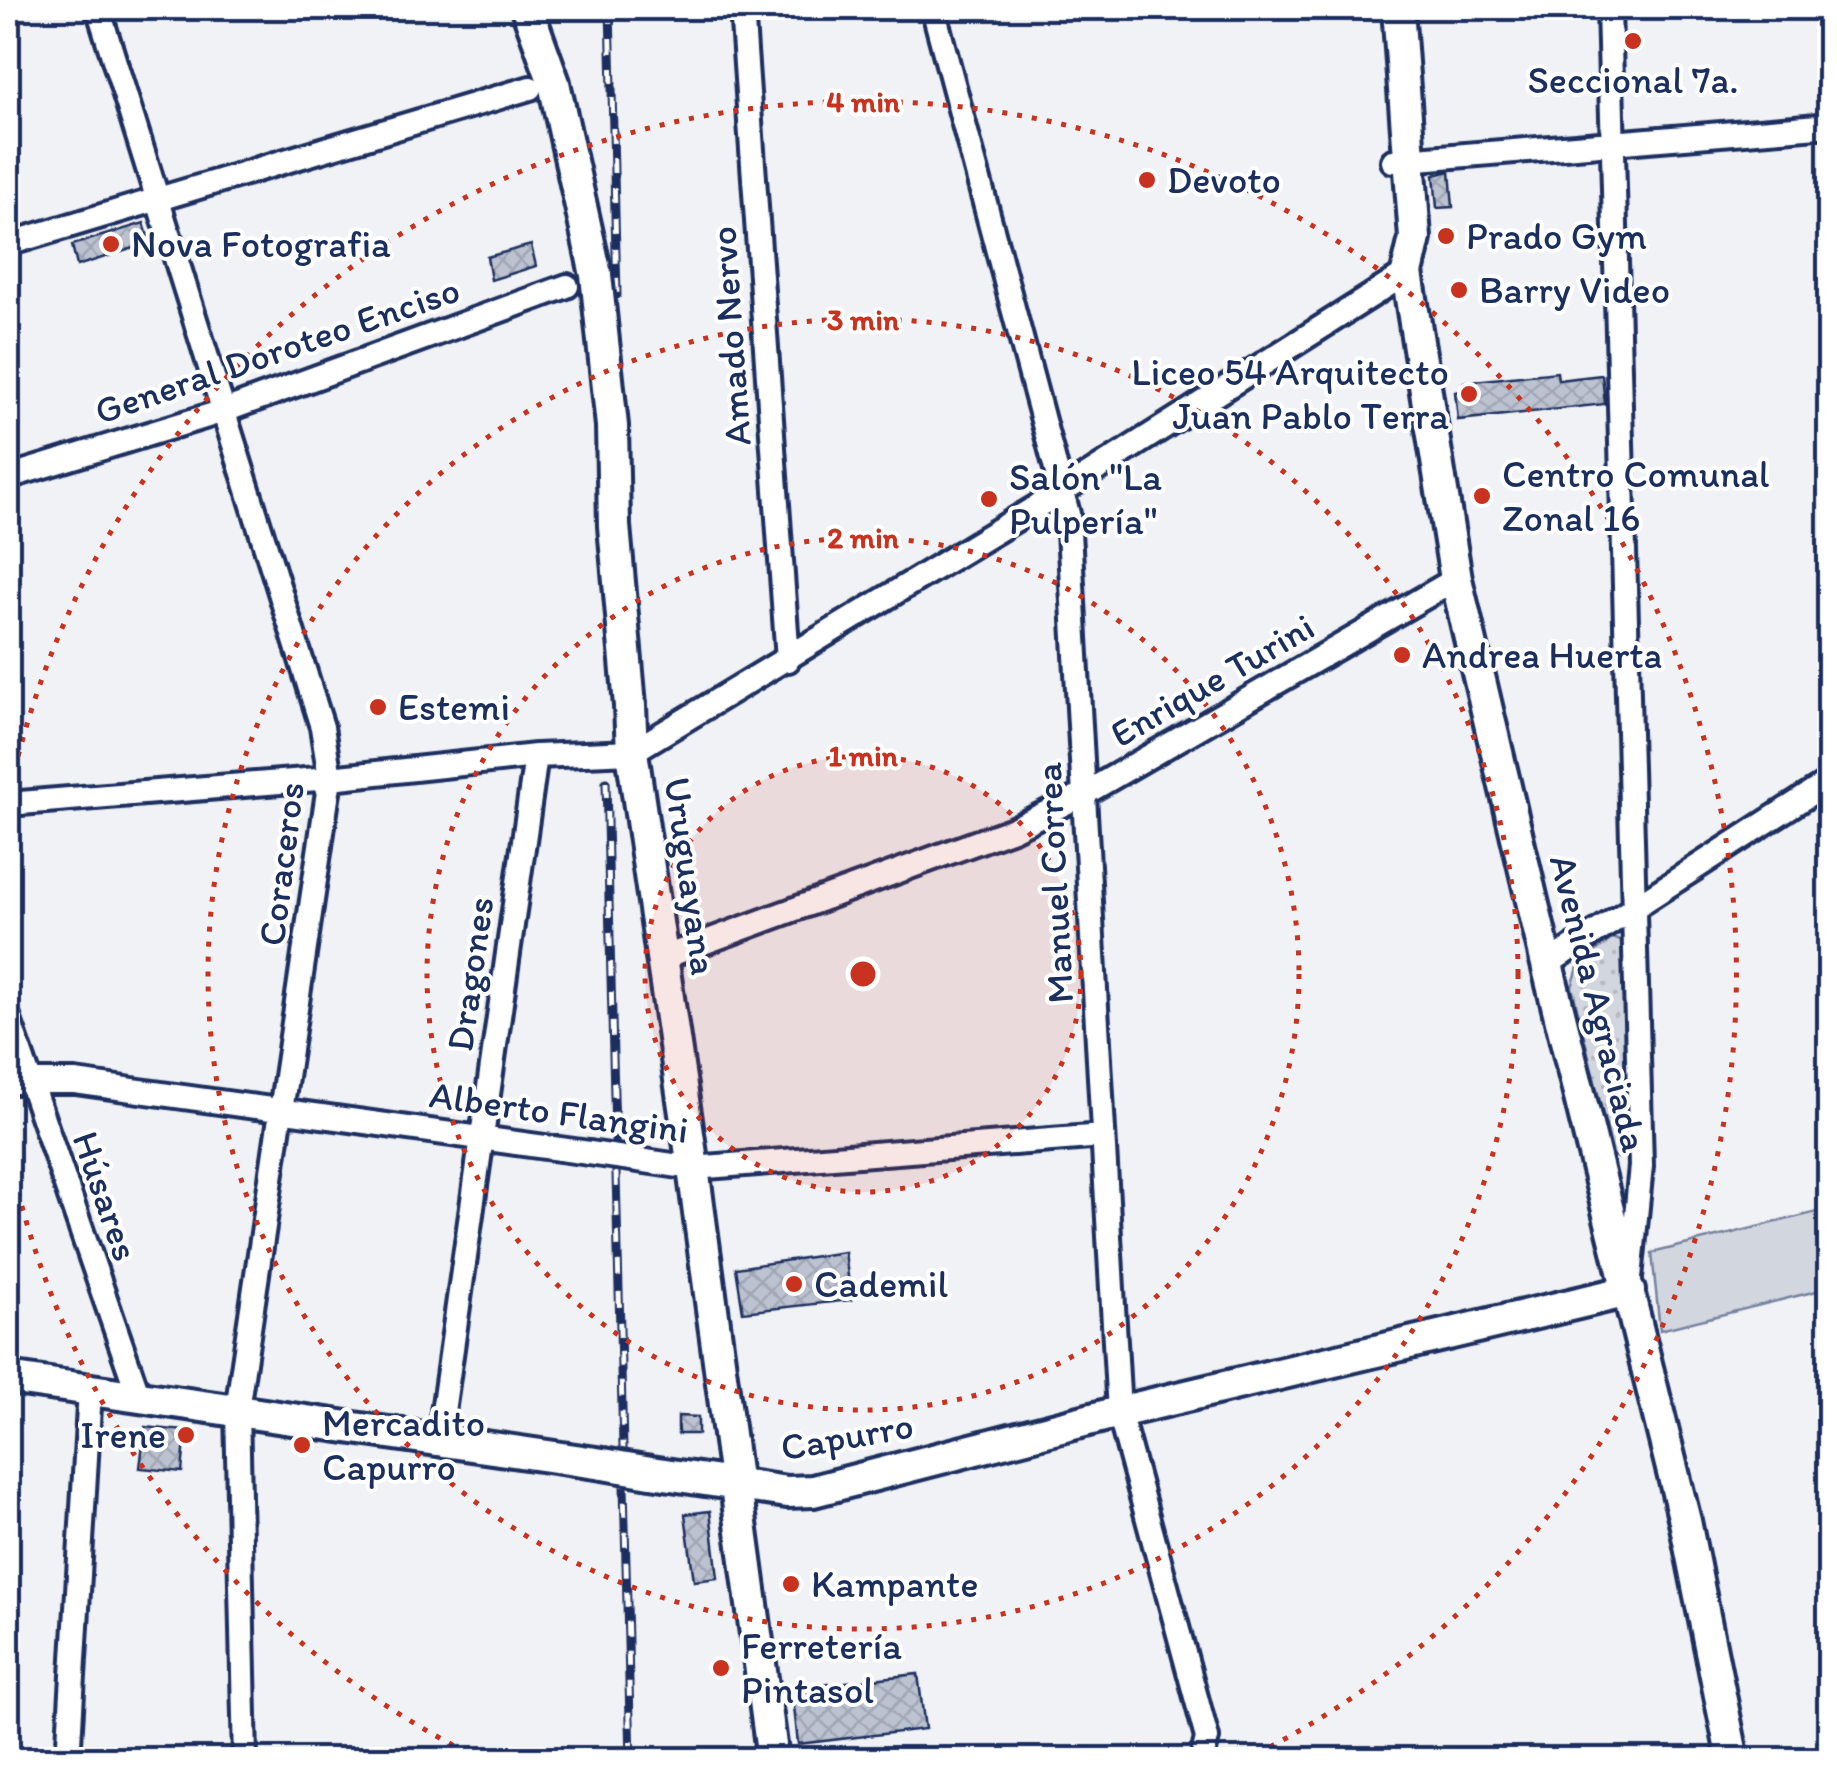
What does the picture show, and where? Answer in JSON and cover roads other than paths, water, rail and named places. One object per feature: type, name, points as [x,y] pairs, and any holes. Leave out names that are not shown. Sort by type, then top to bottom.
[{"type":"street","name":"Coraceros","points":[[98,8],[322,727],[330,778],[237,1410],[245,1760]]},
{"type":"street","name":"Uruguayana","points":[[526,8],[554,82],[596,276],[612,426],[614,526],[632,752],[693,1168],[772,1760]]},
{"type":"street","name":"Amado Nervo","points":[[742,8],[788,660]]},
{"type":"street","name":"Manuel Correa","points":[[934,8],[1068,514],[1119,1412],[1208,1738],[1202,1760]]},
{"type":"street","name":"Avenida Agraciada","points":[[1381,8],[1401,160]]},
{"type":"street","name":"Avenida Agraciada","points":[[1398,8],[1399,242],[1408,267],[1456,579],[1685,1521],[1733,1760]]},
{"type":"street","points":[[1609,8],[1641,1166],[1629,1292]]},
{"type":"street","points":[[8,244],[530,88]]},
{"type":"street","points":[[1401,160],[1830,125]]},
{"type":"street","points":[[8,804],[330,778],[536,756],[632,752],[1061,492],[1408,267]]},
{"type":"street","name":"General Doroteo Enciso","points":[[8,477],[224,411],[567,286]]},
{"type":"street","name":"Enrique Turini","points":[[662,958],[1014,829],[1084,794],[1456,579]]},
{"type":"street","name":"Dragones","points":[[438,1440],[536,756]]},
{"type":"street","points":[[1547,964],[1830,781]]},
{"type":"street","name":"Húsares","points":[[8,1017],[19,1082],[139,1397]]},
{"type":"street","name":"Alberto Flangini","points":[[19,1082],[76,1082],[693,1168],[1103,1136]]},
{"type":"street","name":"Capurro","points":[[8,1378],[786,1492],[813,1491],[1119,1412],[1629,1292]]},
{"type":"street","points":[[68,1760],[90,1390]]},
{"type":"railway","points":[[610,8],[617,295]]},
{"type":"railway","points":[[606,782],[631,1760]]},
{"type":"place","name":"Seccional 7a.","points":[[1633,41]]},
{"type":"place","name":"Devoto","points":[[1147,180]]},
{"type":"place","name":"Prado Gym","points":[[1446,236]]},
{"type":"place","name":"Nova Fotografia","points":[[111,244]]},
{"type":"place","name":"Barry Video","points":[[1459,290]]},
{"type":"place","name":"Liceo 54 Arquitecto Juan Pablo Terra","points":[[1469,394]]},
{"type":"place","name":"Centro Comunal Zonal 16","points":[[1482,496]]},
{"type":"place","name":"Salón \"La Pulpería\"","points":[[989,499]]},
{"type":"place","name":"Andrea Huerta","points":[[1402,655]]},
{"type":"place","name":"Estemi","points":[[378,707]]},
{"type":"place","name":"Cademil","points":[[794,1284]]},
{"type":"place","name":"Irene","points":[[186,1435]]},
{"type":"place","name":"Mercadito Capurro","points":[[302,1445]]},
{"type":"place","name":"Kampante","points":[[791,1584]]},
{"type":"place","name":"Ferretería Pintasol","points":[[721,1668]]}]
